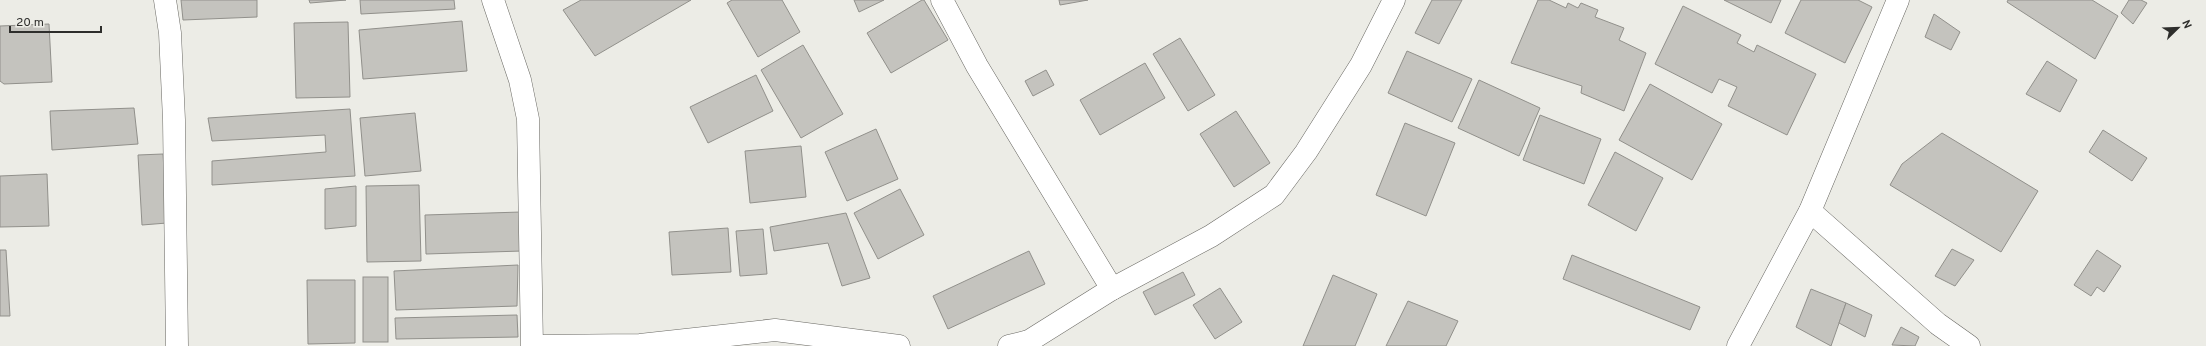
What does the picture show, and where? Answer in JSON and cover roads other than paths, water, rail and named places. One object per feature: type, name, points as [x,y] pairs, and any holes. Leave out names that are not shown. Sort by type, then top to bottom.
[{"type":"street","points":[[165,0],[170,33],[174,120],[177,346]]},
{"type":"street","points":[[493,0],[520,80],[528,119],[534,346],[640,345],[775,330],[899,346]]},
{"type":"street","points":[[942,0],[977,66],[1112,289]]},
{"type":"street","points":[[1009,346],[1030,341],[1112,289],[1211,236],[1274,195],[1306,152],[1361,65],[1394,0]]},
{"type":"street","points":[[1738,346],[1810,211],[1898,0]]},
{"type":"street","points":[[1810,211],[1938,324],[1968,346]]}]
